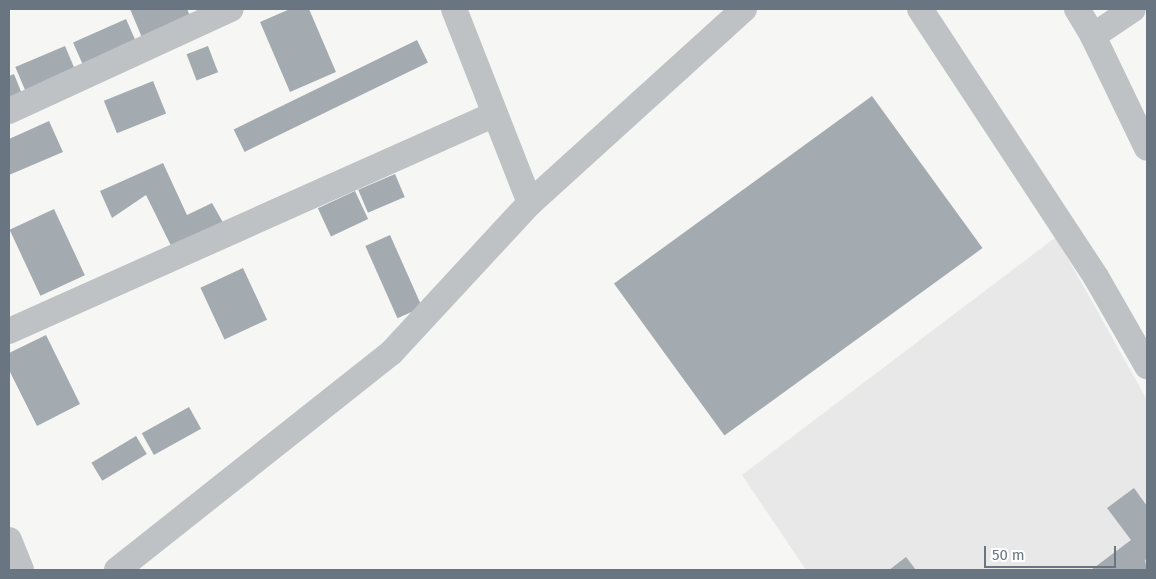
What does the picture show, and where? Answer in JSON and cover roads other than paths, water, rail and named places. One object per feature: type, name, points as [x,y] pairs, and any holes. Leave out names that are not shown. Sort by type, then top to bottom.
[{"type":"street","points":[[9,111],[232,9]]},
{"type":"street","points":[[454,9],[530,203]]},
{"type":"street","points":[[117,570],[391,353],[530,203],[744,9]]},
{"type":"street","points":[[920,9],[1090,269],[1147,366]]},
{"type":"street","points":[[1077,9],[1093,36],[1147,148]]},
{"type":"street","points":[[1093,36],[1132,9]]},
{"type":"street","points":[[9,332],[495,114]]},
{"type":"street","points":[[9,540],[21,570]]}]
